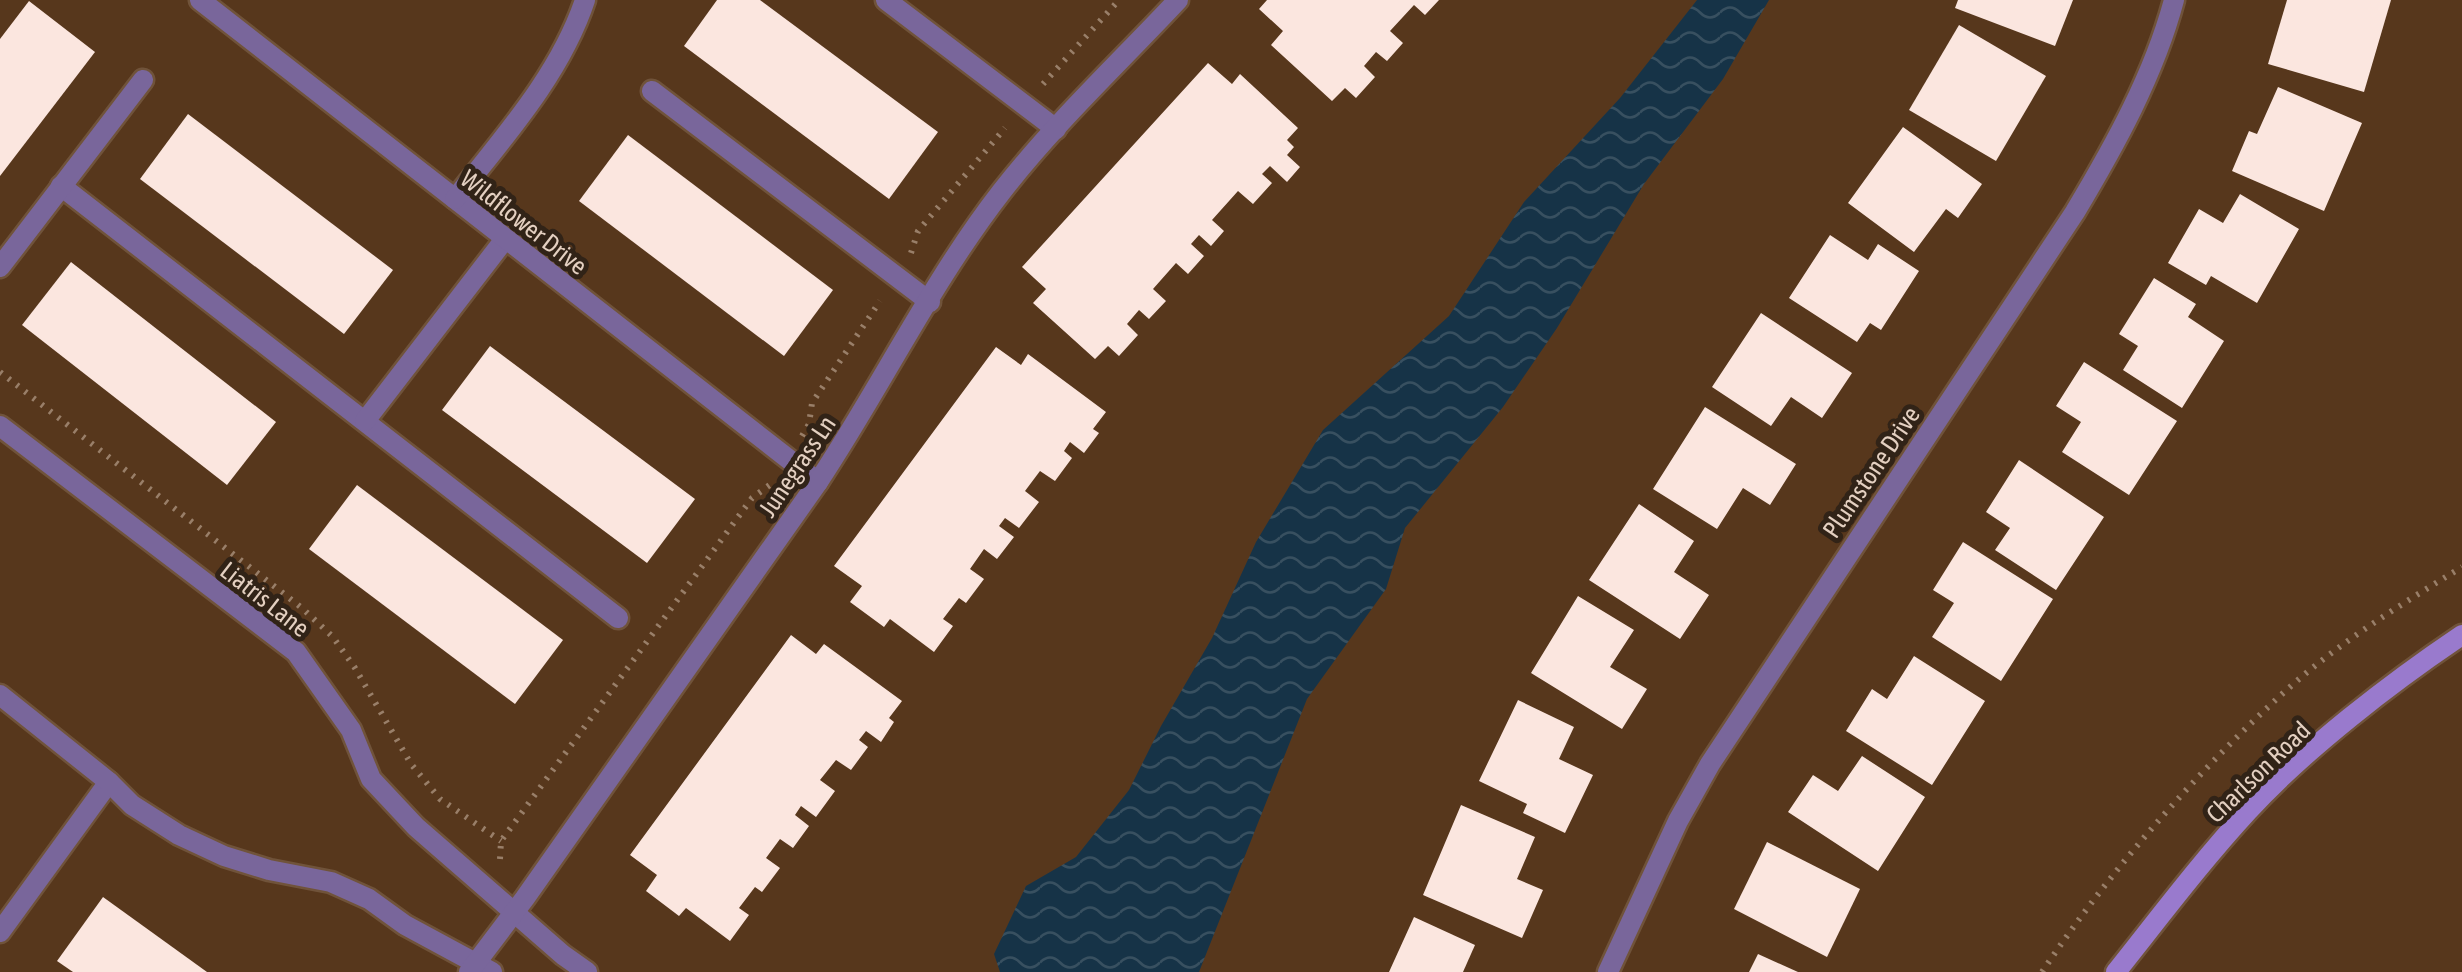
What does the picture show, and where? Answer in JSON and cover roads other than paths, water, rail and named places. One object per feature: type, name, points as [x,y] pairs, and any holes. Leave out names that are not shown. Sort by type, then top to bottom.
[{"type":"street","name":"Wildflower Drive","points":[[200,0],[818,482]]},
{"type":"street","points":[[455,200],[550,73],[576,27],[585,0]]},
{"type":"street","points":[[886,0],[1056,129]]},
{"type":"street","name":"Junegrass Ln","points":[[479,969],[515,912],[818,482],[969,237],[1003,190],[1056,129],[1178,0]]},
{"type":"street","name":"Plumstone Drive","points":[[1608,972],[1678,820],[1710,764],[2110,154],[2144,83],[2174,0]]},
{"type":"street","points":[[0,267],[143,80]]},
{"type":"street","points":[[652,91],[930,302]]},
{"type":"street","points":[[60,186],[618,618]]},
{"type":"street","points":[[365,421],[505,239]]},
{"type":"street","name":"Liatris Lane","points":[[0,426],[296,652],[351,730],[371,779],[416,827],[586,972]]},
{"type":"street","name":"Charlson Road","points":[[2116,972],[2250,809],[2331,735],[2424,660],[2462,635]]},
{"type":"street","points":[[0,695],[132,804],[180,835],[224,856],[331,882],[369,899],[479,969]]},
{"type":"street","points":[[0,932],[109,782]]},
{"type":"water","points":[[1697,0],[1769,0],[1723,79],[1644,184],[1557,328],[1503,407],[1405,528],[1386,589],[1307,699],[1199,972],[1000,972],[994,954],[1026,886],[1076,857],[1129,790],[1212,638],[1256,542],[1323,430],[1449,316],[1524,202],[1620,98]]}]
